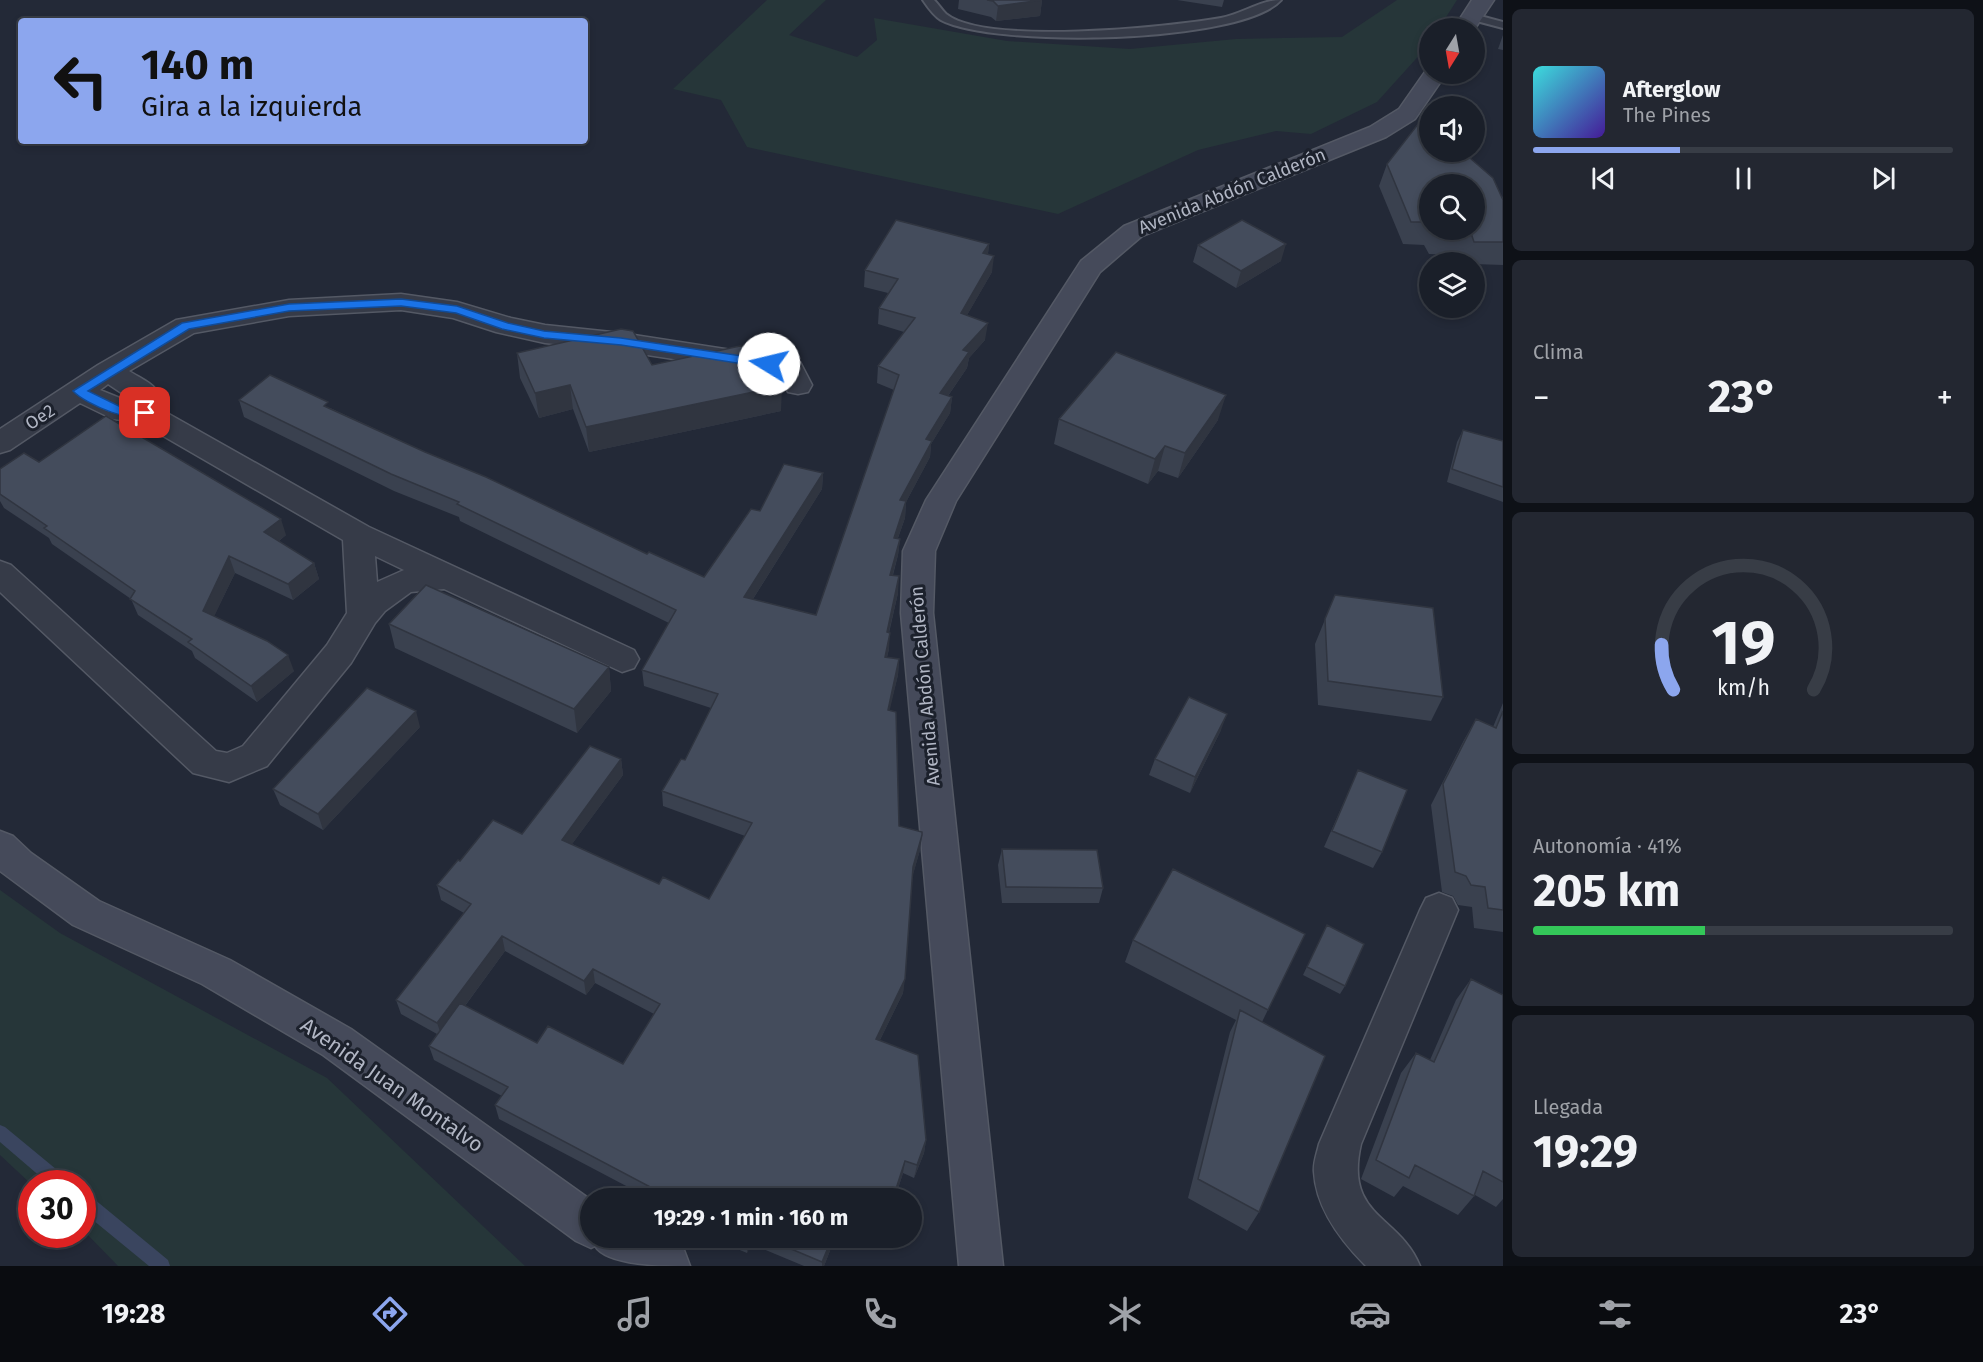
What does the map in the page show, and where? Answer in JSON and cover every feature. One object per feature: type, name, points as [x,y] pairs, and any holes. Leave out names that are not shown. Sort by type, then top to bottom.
[{"type":"street","name":"Avenida Abdón Calderón","points":[[981,1266],[916,613],[919,551],[941,500],[1096,261],[1133,231],[1378,132],[1407,114],[1428,84]]},
{"type":"street","name":"Oe2","points":[[0,443],[108,371],[186,326],[289,308],[401,302],[457,310],[506,326],[544,334],[621,342],[790,368],[798,385]]},
{"type":"street","points":[[108,371],[147,396],[145,413]]},
{"type":"street","points":[[79,391],[123,412],[145,413],[358,535],[622,659]]},
{"type":"street","points":[[358,535],[363,614]]},
{"type":"street","points":[[0,573],[206,763],[229,768],[255,756],[339,654],[363,614],[382,593],[408,580],[447,577]]},
{"type":"street","name":"Avenida Juan Montalvo","points":[[0,847],[18,864],[87,913],[216,972],[337,1042],[580,1218]]},
{"type":"street","points":[[1398,1266],[1353,1218],[1338,1190],[1335,1171],[1340,1144],[1439,910]]},
{"type":"street","points":[[633,1248],[668,1266]]},
{"type":"lane","points":[[928,0],[933,12],[944,20],[982,31],[1038,34],[1168,30],[1224,21],[1276,0]]},
{"type":"lane","points":[[1474,15],[1503,25]]},
{"type":"shaded area","points":[[767,0],[826,0],[789,35],[857,57],[877,40],[874,18],[1007,41],[1130,49],[1236,39],[1342,37],[1397,0],[1457,0],[1445,18],[1419,18],[1419,56],[1377,102],[1311,134],[1276,131],[1198,150],[1058,214],[747,147],[721,100],[673,89]]},
{"type":"shaded area","points":[[0,890],[60,933],[327,1078],[525,1266],[118,1266],[96,1243],[96,1170],[18,1170],[18,1172],[0,1155]]},
{"type":"building","points":[[987,0],[1042,0],[998,6],[993,1]]},
{"type":"building","points":[[1419,123],[1419,162],[1475,162],[1493,178],[1503,200],[1503,242],[1474,242],[1473,240],[1485,240],[1485,174],[1419,174],[1419,222],[1411,222],[1387,164]]},
{"type":"building","points":[[896,220],[989,244],[983,253],[994,256],[961,313],[988,323],[963,350],[969,352],[940,393],[952,397],[926,439],[932,441],[900,500],[906,501],[894,538],[900,539],[890,575],[899,576],[887,632],[890,633],[885,657],[899,659],[888,710],[896,712],[899,826],[922,832],[922,835],[913,867],[905,979],[876,1039],[918,1055],[926,1140],[917,1165],[905,1161],[896,1188],[652,1188],[495,1105],[508,1087],[429,1046],[460,1003],[537,1043],[548,1026],[623,1064],[660,1004],[593,969],[584,981],[502,936],[437,1023],[396,1000],[471,904],[437,885],[493,820],[522,834],[590,746],[621,759],[562,840],[659,884],[663,877],[709,899],[752,823],[662,791],[681,759],[685,760],[718,694],[642,670],[676,610],[457,504],[459,502],[391,474],[239,400],[270,375],[328,402],[324,406],[486,477],[647,554],[649,552],[704,577],[751,509],[760,511],[784,464],[823,473],[744,597],[816,615],[899,375],[878,366],[915,318],[879,308],[898,279],[865,270]]},
{"type":"building","points":[[1242,220],[1286,244],[1241,271],[1198,245]]},
{"type":"building","points":[[621,329],[633,331],[652,365],[740,346],[763,350],[782,386],[586,427],[570,385],[535,393],[517,353]]},
{"type":"building","points":[[1116,352],[1226,395],[1185,453],[1165,446],[1155,459],[1059,419]]},
{"type":"building","points":[[106,416],[281,519],[264,532],[314,563],[288,584],[229,556],[203,611],[267,641],[288,655],[251,686],[188,642],[192,639],[130,599],[135,591],[44,528],[47,526],[0,494],[0,469],[24,453],[39,462]]},
{"type":"building","points":[[1463,430],[1503,441],[1503,487],[1452,469]]},
{"type":"building","points":[[426,585],[609,667],[574,709],[389,624]]},
{"type":"building","points":[[1335,595],[1433,608],[1443,697],[1328,681],[1325,619]]},
{"type":"building","points":[[367,688],[416,711],[318,814],[273,789]]},
{"type":"building","points":[[1189,697],[1227,714],[1195,777],[1155,759]]},
{"type":"building","points":[[1503,711],[1503,910],[1488,908],[1485,887],[1471,885],[1466,876],[1455,872],[1443,784],[1476,719],[1496,728]]},
{"type":"building","points":[[1358,770],[1407,790],[1382,852],[1332,831]]},
{"type":"building","points":[[1002,849],[1097,850],[1103,888],[1006,887]]},
{"type":"building","points":[[1173,869],[1305,934],[1268,1010],[1133,940]]},
{"type":"building","points":[[1327,925],[1364,944],[1345,986],[1307,967]]},
{"type":"building","points":[[1471,979],[1503,995],[1503,1182],[1483,1171],[1474,1196],[1415,1165],[1409,1178],[1376,1160],[1416,1053],[1434,1062]]},
{"type":"building","points":[[1240,1010],[1325,1056],[1259,1212],[1198,1179]]},
{"type":"building","points":[[789,1248],[828,1248],[822,1262]]},
{"type":"waterway","points":[[0,1132],[45,1170]]},
{"type":"waterway","points":[[96,1212],[162,1266]]},
{"type":"route","points":[[145,413],[123,412],[79,391],[108,371],[186,326],[289,308],[401,302],[457,310],[506,326],[544,334],[621,342],[769,364]]}]
